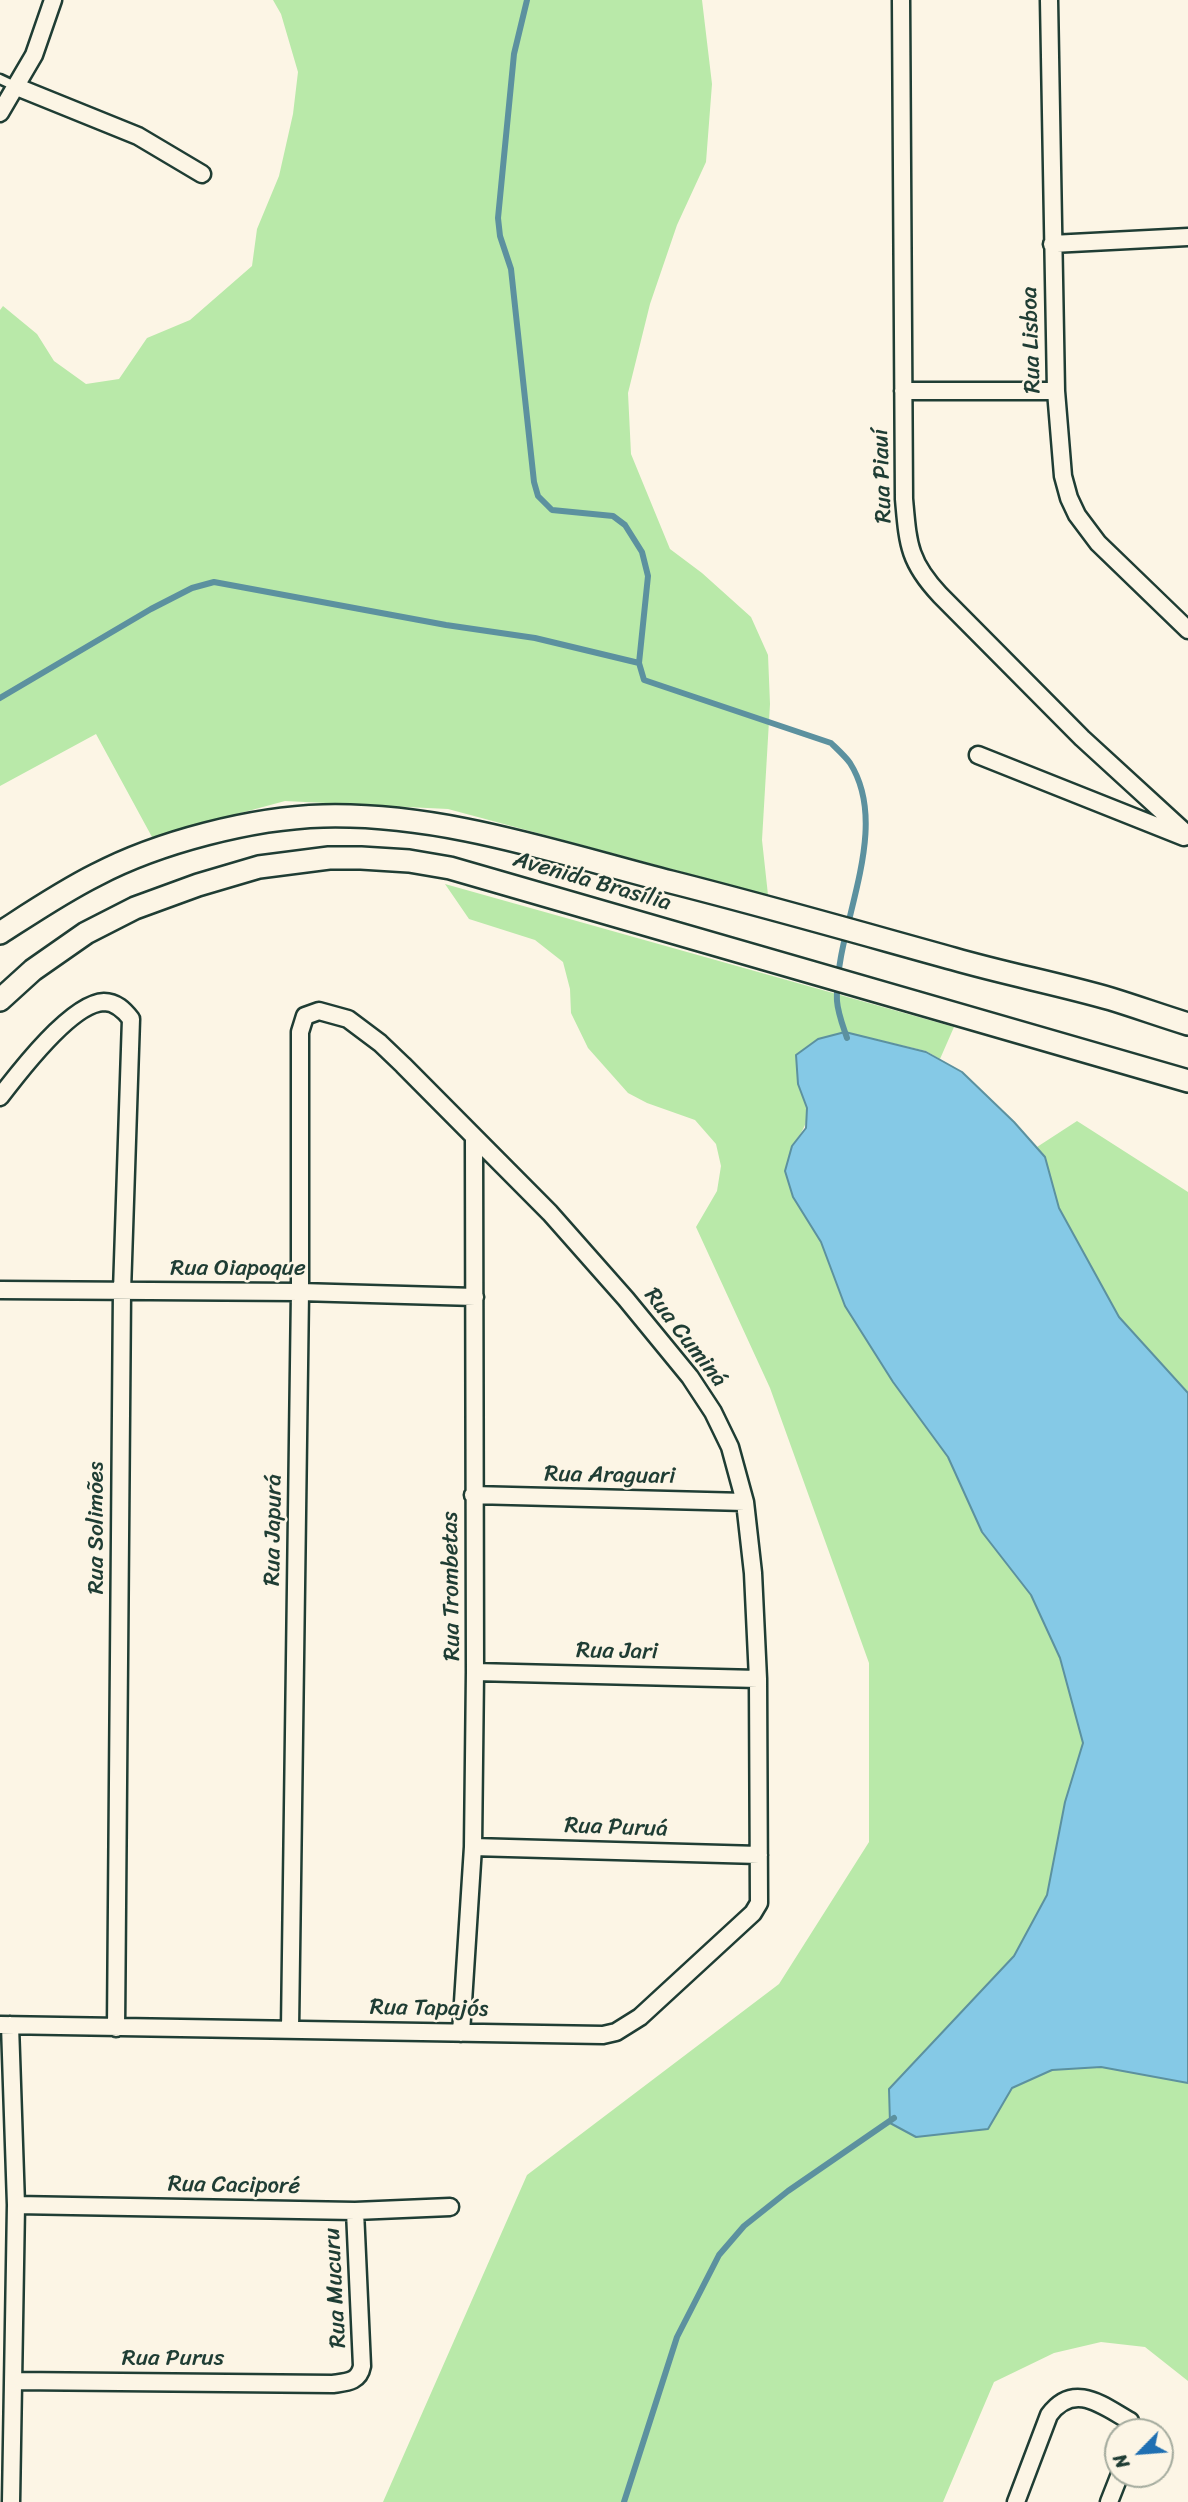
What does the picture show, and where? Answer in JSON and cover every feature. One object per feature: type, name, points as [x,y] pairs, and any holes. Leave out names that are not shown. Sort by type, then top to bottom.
[{"type":"street","points":[[0,113],[34,55],[53,0]]},
{"type":"street","name":"Rua Piauí","points":[[901,0],[904,499],[910,551],[915,565],[940,595],[1082,738],[1188,837]]},
{"type":"street","name":"Rua Lisboa","points":[[1049,0],[1056,391],[1063,477],[1077,515],[1098,543],[1188,630]]},
{"type":"street","points":[[17,87],[138,136],[202,174]]},
{"type":"street","points":[[1052,244],[1188,237]]},
{"type":"street","points":[[903,391],[1056,391]]},
{"type":"street","points":[[978,755],[1188,837]]},
{"type":"street","name":"Avenida Brasília","points":[[0,933],[88,879],[141,855],[253,823],[323,816],[387,818],[493,836],[810,917],[956,960],[1109,999],[1188,1024]]},
{"type":"street","name":"Avenida Brasília","points":[[0,1000],[33,970],[86,933],[135,908],[198,885],[259,867],[329,858],[409,861],[450,868],[1188,1081]]},
{"type":"street","name":"Rua Solimões","points":[[0,1097],[28,1062],[82,1009],[104,1002],[116,1004],[131,1019],[122,1292],[116,2028]]},
{"type":"street","name":"Rua Cuminá","points":[[300,1032],[305,1016],[319,1011],[348,1019],[380,1042],[550,1213],[690,1377],[713,1412],[730,1447],[745,1502],[753,1573],[758,1679],[759,1855]]},
{"type":"street","name":"Rua Japurá","points":[[290,2029],[300,1292],[300,1032]]},
{"type":"street","name":"Rua Trombetas","points":[[461,2033],[472,1846],[475,1672],[474,1138]]},
{"type":"street","name":"Rua Oiapoque","points":[[0,1290],[300,1292],[475,1297]]},
{"type":"street","name":"Rua Araguari","points":[[474,1495],[745,1502]]},
{"type":"street","name":"Rua Jari","points":[[475,1672],[758,1679]]},
{"type":"street","name":"Rua Puruá","points":[[472,1846],[759,1855]]},
{"type":"street","name":"Rua Tapajós","points":[[5,2025],[603,2035],[629,2025],[754,1913],[759,1903],[759,1855]]},
{"type":"street","points":[[5,2025],[16,2205],[11,2502]]},
{"type":"street","name":"Rua Caciporé","points":[[16,2205],[355,2211],[450,2207]]},
{"type":"street","name":"Rua Mucuru","points":[[332,2384],[355,2379],[360,2375],[362,2366],[355,2211]]},
{"type":"street","name":"Rua Purus","points":[[14,2381],[332,2384]]},
{"type":"street","points":[[1016,2502],[1049,2415],[1055,2406],[1073,2398],[1091,2399],[1125,2418]]},
{"type":"lane","points":[[0,79],[17,87]]},
{"type":"green space","points":[[273,0],[702,0],[712,84],[706,162],[677,225],[650,304],[628,393],[631,454],[670,549],[702,573],[751,617],[768,655],[770,704],[762,840],[768,895],[448,809],[285,801],[152,837],[96,734],[0,786],[0,310],[3,306],[37,334],[54,361],[86,384],[119,379],[147,338],[190,320],[252,266],[257,229],[279,176],[293,114],[298,72],[281,14]]},
{"type":"green space","points":[[445,884],[954,1027],[940,1059],[926,1051],[845,1032],[798,1083],[807,1116],[803,1129],[792,1146],[809,1223],[821,1242],[845,1306],[893,1382],[948,1457],[982,1532],[1031,1595],[1060,1658],[1083,1743],[1065,1802],[1047,1895],[1014,1956],[889,2089],[916,2137],[988,2129],[1012,2088],[1052,2070],[1101,2067],[1188,2083],[1188,2381],[1145,2347],[1101,2342],[1054,2353],[994,2382],[943,2502],[383,2502],[527,2175],[779,1984],[869,1842],[869,1663],[770,1388],[696,1227],[717,1191],[721,1166],[716,1144],[695,1120],[647,1103],[628,1093],[588,1048],[571,1013],[570,989],[563,962],[535,940],[469,919]]},
{"type":"green space","points":[[1077,1121],[1188,1192],[1188,1393],[1119,1317],[1059,1208],[1045,1158],[1037,1147]]},
{"type":"water","points":[[845,1032],[926,1052],[962,1072],[1014,1122],[1045,1157],[1059,1208],[1119,1317],[1188,1393],[1188,2083],[1101,2067],[1052,2070],[1012,2088],[988,2129],[916,2137],[890,2123],[889,2089],[1014,1956],[1047,1895],[1065,1802],[1083,1743],[1060,1658],[1031,1595],[982,1532],[948,1457],[893,1382],[845,1306],[821,1242],[793,1197],[785,1171],[792,1146],[806,1128],[807,1108],[798,1084],[796,1055],[818,1039]]},
{"type":"waterway","points":[[527,0],[514,54],[498,218],[500,236],[511,269],[534,482],[538,496],[552,510],[613,516],[625,525],[642,552],[648,576],[639,663],[644,680],[831,743],[850,763],[862,790],[866,819],[859,880],[838,973],[837,1001],[847,1038]]},
{"type":"waterway","points":[[0,698],[151,609],[192,588],[214,582],[446,625],[535,638],[639,663]]},
{"type":"waterway","points":[[624,2502],[677,2337],[719,2255],[744,2226],[788,2191],[894,2118]]}]
